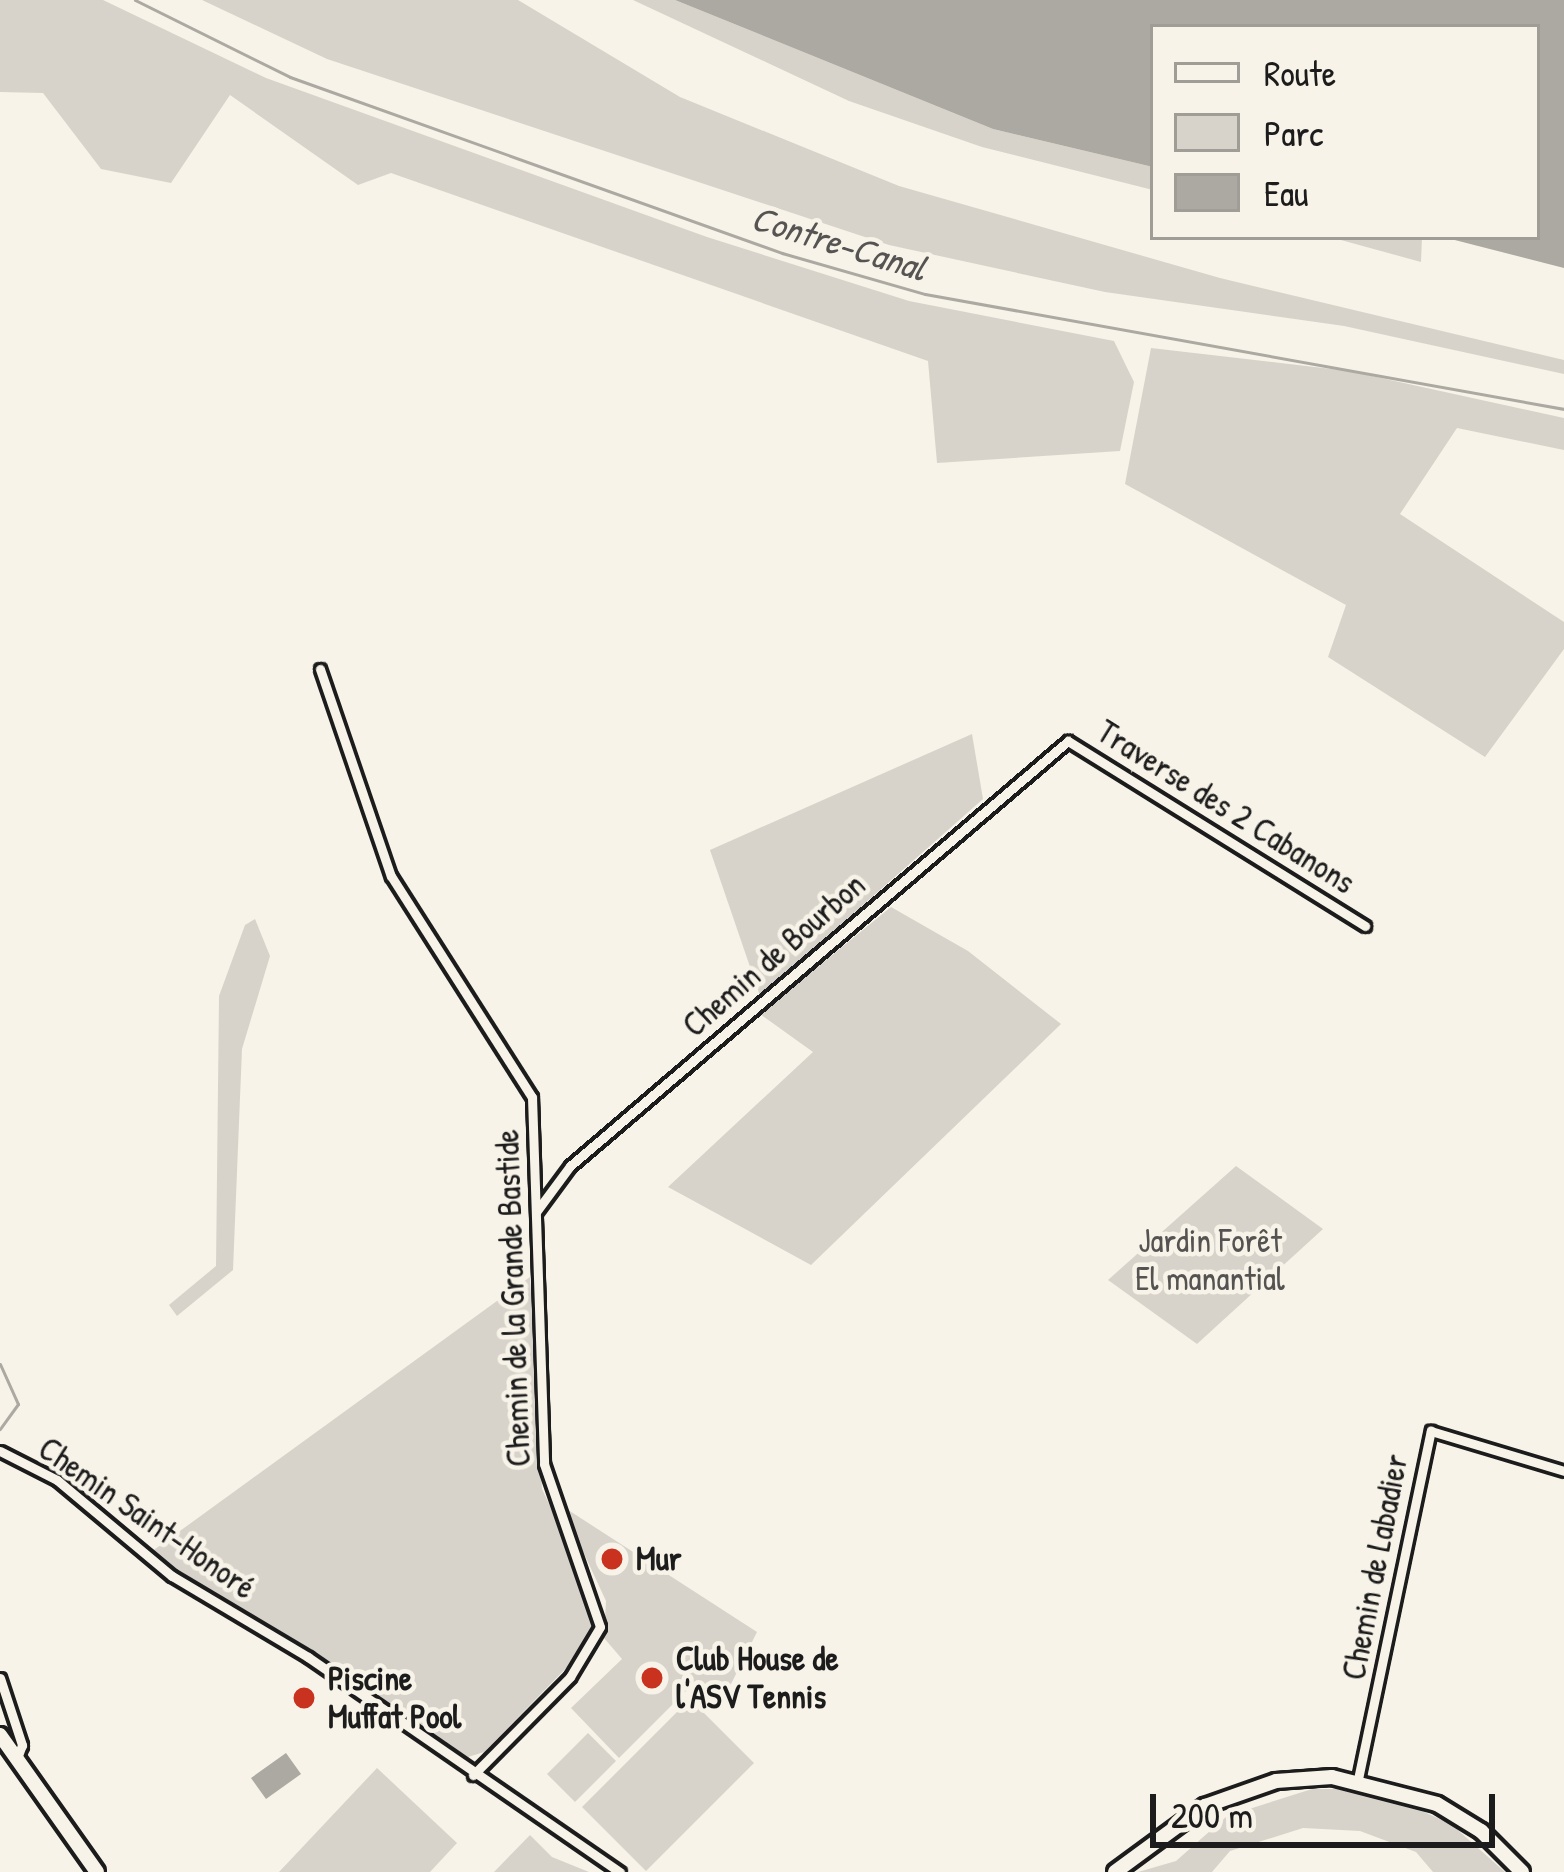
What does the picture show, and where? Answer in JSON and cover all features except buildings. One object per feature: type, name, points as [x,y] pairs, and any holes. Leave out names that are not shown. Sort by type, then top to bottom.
[{"type":"main road","points":[[0,1735],[97,1872]]},
{"type":"main road","points":[[1115,1872],[1179,1822],[1249,1788],[1358,1780],[1460,1816],[1522,1872]]},
{"type":"street","name":"Chemin de la Grande Bastide","points":[[320,669],[391,876],[532,1097],[544,1464],[600,1627],[570,1677],[473,1775]]},
{"type":"street","name":"Chemin de Bourbon","points":[[536,1214],[570,1166],[1058,746]]},
{"type":"street","name":"Traverse des 2 Cabanons","points":[[1058,746],[1079,748],[1365,926]]},
{"type":"street","name":"Chemin de Labadier","points":[[1358,1780],[1431,1431],[1564,1471]]},
{"type":"street","name":"Chemin Saint-Honoré","points":[[0,1451],[57,1480],[201,1596],[308,1657],[620,1872]]},
{"type":"street","points":[[0,1678],[22,1745],[17,1758]]},
{"type":"green space","points":[[0,0],[103,0],[266,78],[707,237],[909,301],[1114,341],[1134,382],[1120,451],[937,463],[928,361],[391,173],[358,185],[230,95],[171,183],[101,169],[43,93],[0,92]]},
{"type":"green space","points":[[202,0],[518,0],[680,97],[899,186],[1220,278],[1564,360],[1564,374],[1344,326],[1105,292],[889,245],[327,59]]},
{"type":"green space","points":[[633,0],[675,0],[993,129],[1150,166],[1150,189],[982,147],[849,101]]},
{"type":"green space","points":[[1341,240],[1422,240],[1421,262]]},
{"type":"green space","points":[[1151,348],[1349,371],[1564,418],[1564,450],[1457,428],[1400,514],[1564,622],[1564,649],[1485,757],[1328,657],[1346,605],[1125,484]]},
{"type":"green space","points":[[972,734],[983,799],[760,996],[710,850]]},
{"type":"green space","points":[[891,907],[968,951],[1061,1024],[811,1265],[668,1187],[813,1052],[760,1014]]},
{"type":"green space","points":[[255,919],[270,956],[242,1049],[233,1270],[177,1316],[169,1305],[216,1266],[219,996],[245,925]]},
{"type":"green space","name":"Jardin Forêt El manantial","points":[[1236,1166],[1323,1229],[1197,1344],[1108,1280]]},
{"type":"green space","points":[[530,1277],[542,1489],[588,1587],[592,1625],[576,1658],[484,1752],[465,1758],[151,1552]]},
{"type":"green space","points":[[562,1506],[757,1632],[718,1710],[689,1688],[619,1758],[571,1708],[622,1659],[604,1638],[606,1601]]},
{"type":"green space","points":[[690,1699],[754,1763],[646,1871],[582,1807]]},
{"type":"green space","points":[[588,1733],[616,1761],[575,1802],[547,1774]]},
{"type":"green space","points":[[377,1768],[457,1843],[430,1872],[279,1872]]},
{"type":"green space","points":[[1312,1789],[1373,1789],[1451,1824],[1505,1872],[1433,1872],[1416,1852],[1360,1831],[1303,1828],[1230,1851],[1212,1872],[1138,1872],[1176,1861],[1227,1816]]},
{"type":"green space","points":[[530,1835],[552,1857],[589,1872],[494,1872]]},
{"type":"water","points":[[675,0],[1564,0],[1564,268],[1455,240],[1540,240],[1540,24],[1150,24],[1150,166],[993,129]]},
{"type":"water","points":[[286,1753],[301,1774],[266,1799],[251,1778]]},
{"type":"waterway","name":"Contre-Canal","points":[[135,0],[290,77],[782,253],[925,294],[1564,409]]},
{"type":"waterway","points":[[0,1364],[18,1404],[0,1429]]},
{"type":"place","name":"Mur","points":[[612,1559]]},
{"type":"place","name":"Club House de l'ASV Tennis","points":[[652,1678]]},
{"type":"place","name":"Piscine Muffat Pool","points":[[304,1698]]}]
